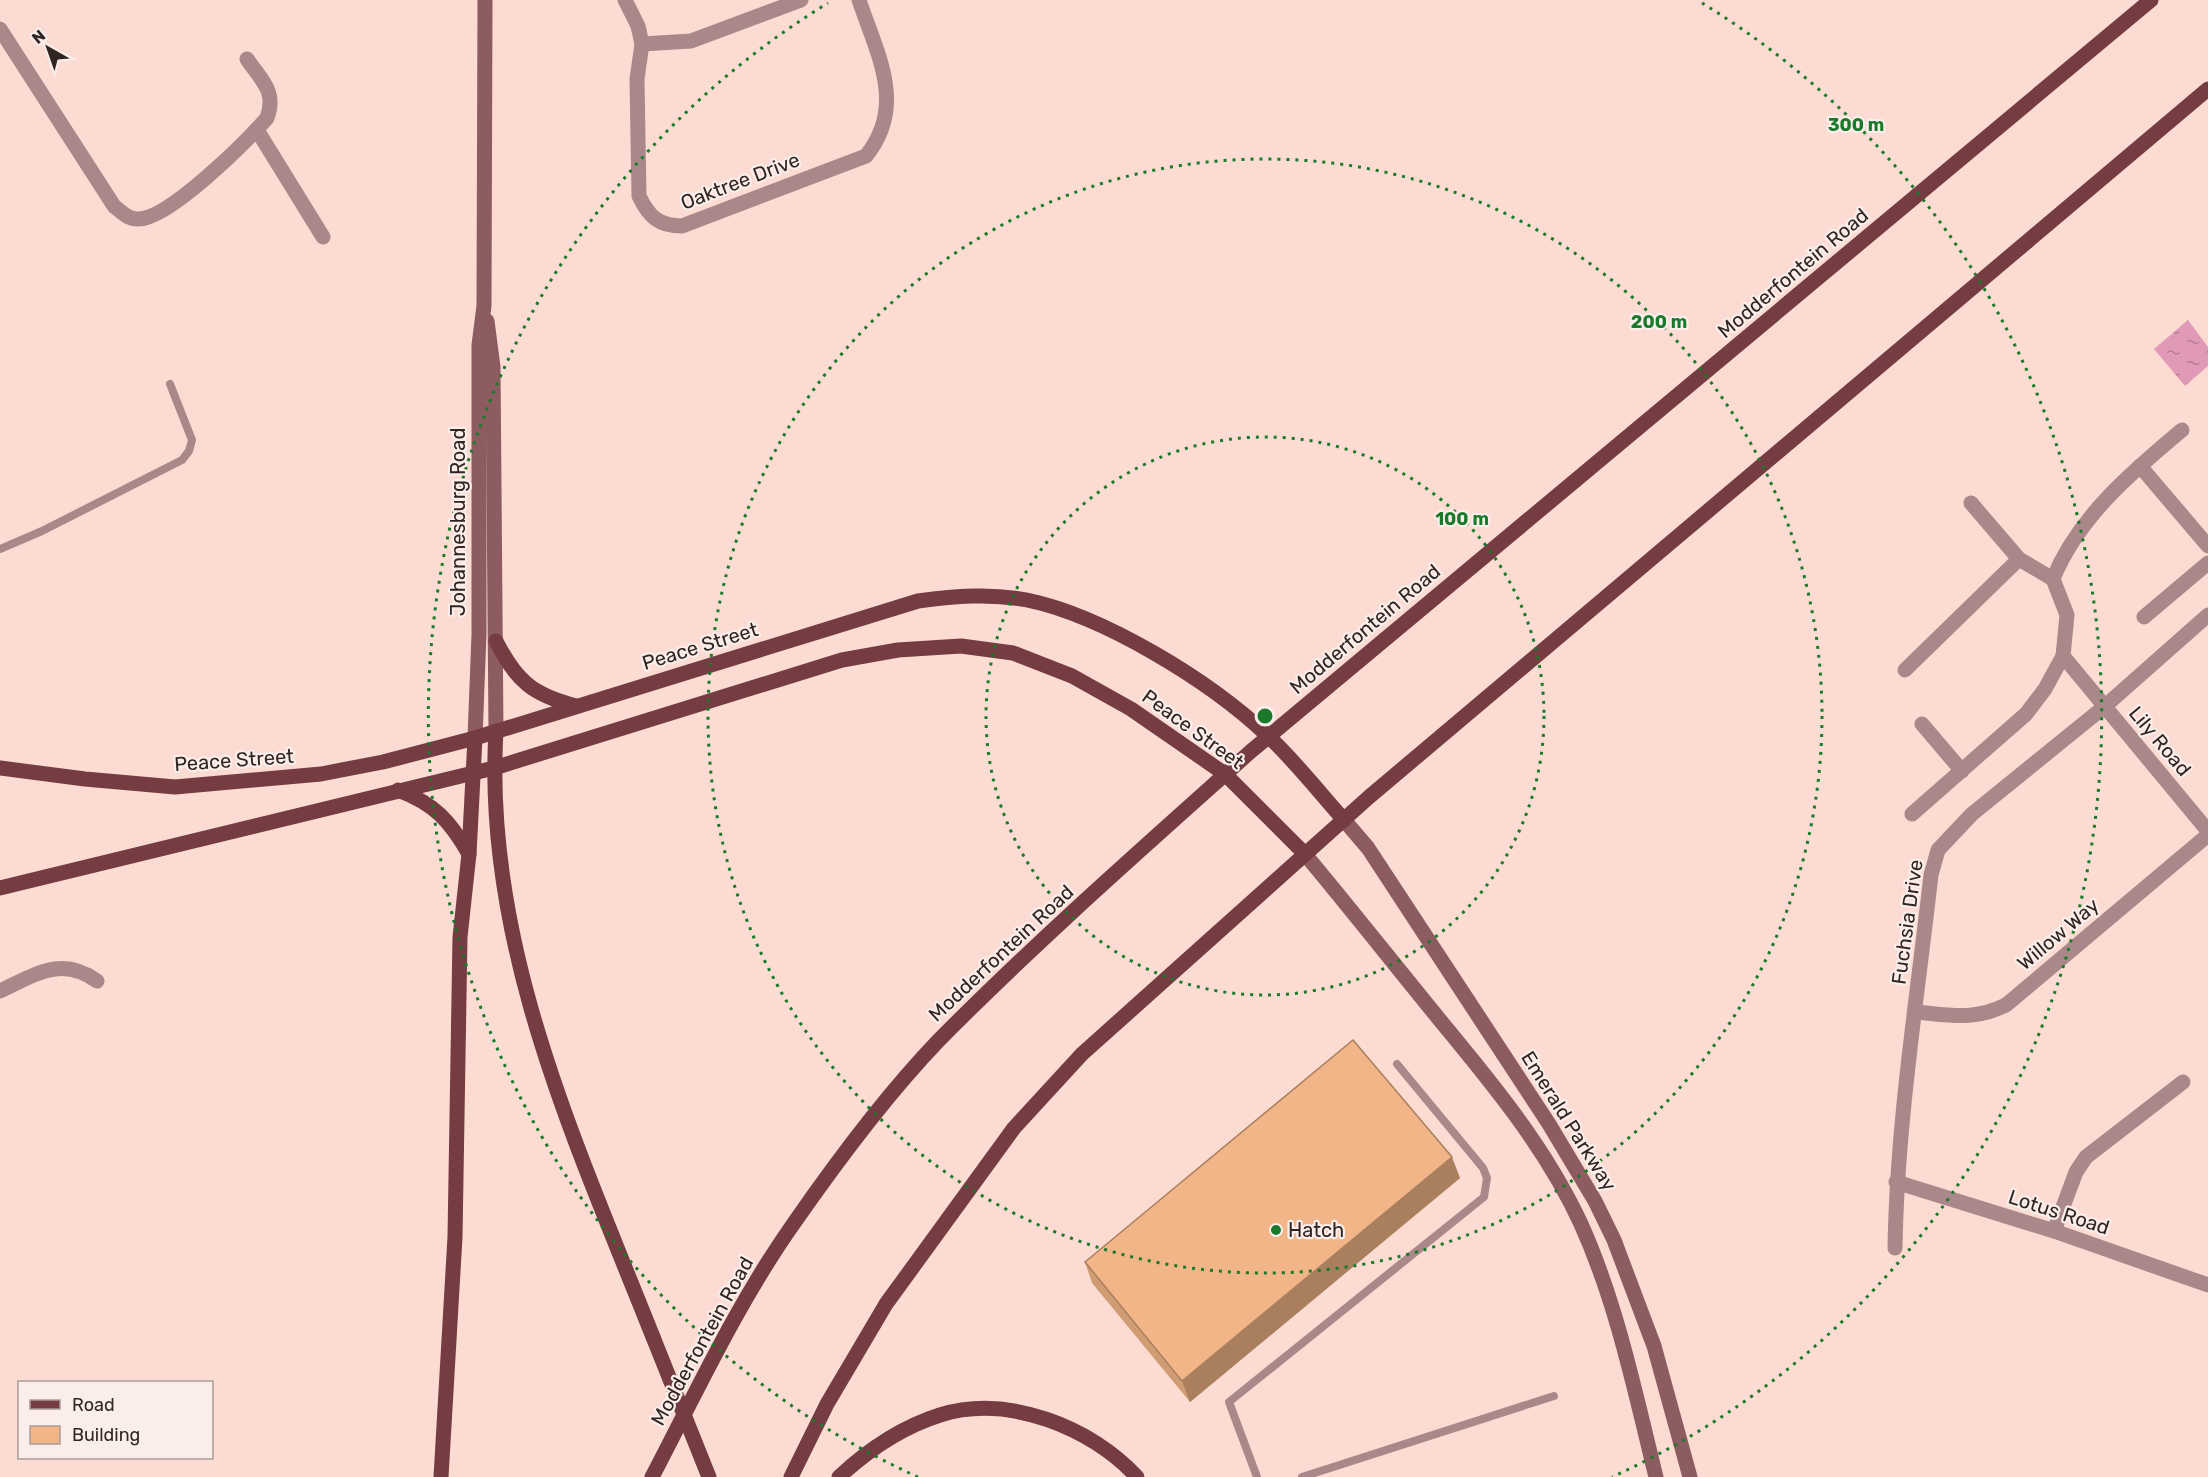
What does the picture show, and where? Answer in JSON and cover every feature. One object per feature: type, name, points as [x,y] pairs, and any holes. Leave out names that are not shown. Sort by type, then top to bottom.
[{"type":"main road","name":"Modderfontein Road","points":[[652,1477],[729,1329],[793,1224],[872,1120],[938,1042],[1225,774],[1269,736],[2151,0]]},
{"type":"main road","points":[[791,1477],[827,1404],[886,1304],[1014,1128],[1082,1054],[1304,853],[2208,89]]},
{"type":"main road","name":"Peace Street","points":[[0,768],[85,779],[175,786],[321,774],[383,762],[475,738],[918,601],[973,594],[1027,600],[1077,615],[1154,654],[1239,710],[1269,736],[1344,820]]},
{"type":"main road","points":[[496,641],[507,663],[531,689],[544,697],[576,706]]},
{"type":"main road","name":"Peace Street","points":[[494,768],[842,660],[898,650],[961,646],[1013,654],[1072,676],[1131,709],[1225,774],[1304,853]]},
{"type":"main road","points":[[496,730],[494,768],[512,938],[525,993],[584,1164],[709,1477]]},
{"type":"main road","points":[[441,1477],[455,1237],[460,937],[469,854],[475,738]]},
{"type":"main road","points":[[0,888],[472,771],[494,768]]},
{"type":"main road","points":[[398,790],[430,804],[453,829],[469,854]]},
{"type":"main road","points":[[839,1477],[895,1434],[941,1415],[975,1410],[1008,1411],[1038,1417],[1073,1429],[1101,1446],[1137,1477]]},
{"type":"street","name":"Johannesburg Road","points":[[475,738],[480,634],[479,345],[484,306],[485,0]]},
{"type":"street","name":"Oaktree Drive","points":[[625,0],[638,26],[642,44],[637,79],[639,196],[646,212],[655,220],[668,226],[682,226],[866,156],[876,143],[887,110],[887,86],[859,0]]},
{"type":"street","points":[[642,44],[691,41],[801,0]]},
{"type":"street","points":[[0,29],[114,206],[126,216],[138,219],[152,216],[179,200],[257,130],[267,118],[272,104],[269,92],[247,59]]},
{"type":"street","points":[[257,130],[323,237]]},
{"type":"street","name":"Johannesburg Road","points":[[484,306],[493,367],[496,730]]},
{"type":"street","points":[[2053,579],[2070,546],[2108,496],[2182,430]]},
{"type":"street","points":[[2140,466],[2208,546]]},
{"type":"street","points":[[1912,814],[2026,714],[2045,689],[2063,656],[2067,615],[2053,579],[2019,559],[1971,503]]},
{"type":"street","points":[[1905,670],[2019,559]]},
{"type":"street","points":[[2144,617],[2208,563]]},
{"type":"street","name":"Fuchsia Drive","points":[[1895,1248],[1896,1182],[1902,1108],[1931,875],[1938,850],[1972,814],[2104,707],[2208,615]]},
{"type":"street","name":"Lily Road","points":[[2063,656],[2208,831]]},
{"type":"street","points":[[1922,724],[1962,771]]},
{"type":"street","name":"Emerald Parkway","points":[[1344,820],[1368,848],[1549,1125],[1595,1201],[1614,1240],[1654,1346],[1690,1477]]},
{"type":"street","name":"Willow Way","points":[[1915,1012],[1969,1017],[1988,1014],[2006,1005],[2208,835]]},
{"type":"street","name":"Emerald Parkway","points":[[1304,853],[1470,1056],[1519,1119],[1554,1172],[1580,1223],[1600,1270],[1656,1477]]},
{"type":"street","points":[[0,991],[51,968],[71,968],[97,981]]},
{"type":"street","points":[[2054,1231],[2076,1172],[2086,1157],[2183,1082]]},
{"type":"street","name":"Lotus Road","points":[[1896,1182],[2054,1231],[2208,1285]]},
{"type":"lane","points":[[0,549],[42,531],[182,460],[189,451],[192,440],[170,384]]},
{"type":"lane","points":[[1257,1477],[1229,1402],[1484,1197],[1487,1178],[1483,1168],[1397,1064]]},
{"type":"lane","points":[[1302,1477],[1554,1396]]},
{"type":"water","points":[[2188,320],[2208,347],[2208,366],[2185,386],[2154,349]]},
{"type":"building","name":"Hatch","points":[[1353,1040],[1452,1157],[1182,1381],[1085,1262]]},
{"type":"place","name":"Hatch","points":[[1276,1230]]}]
